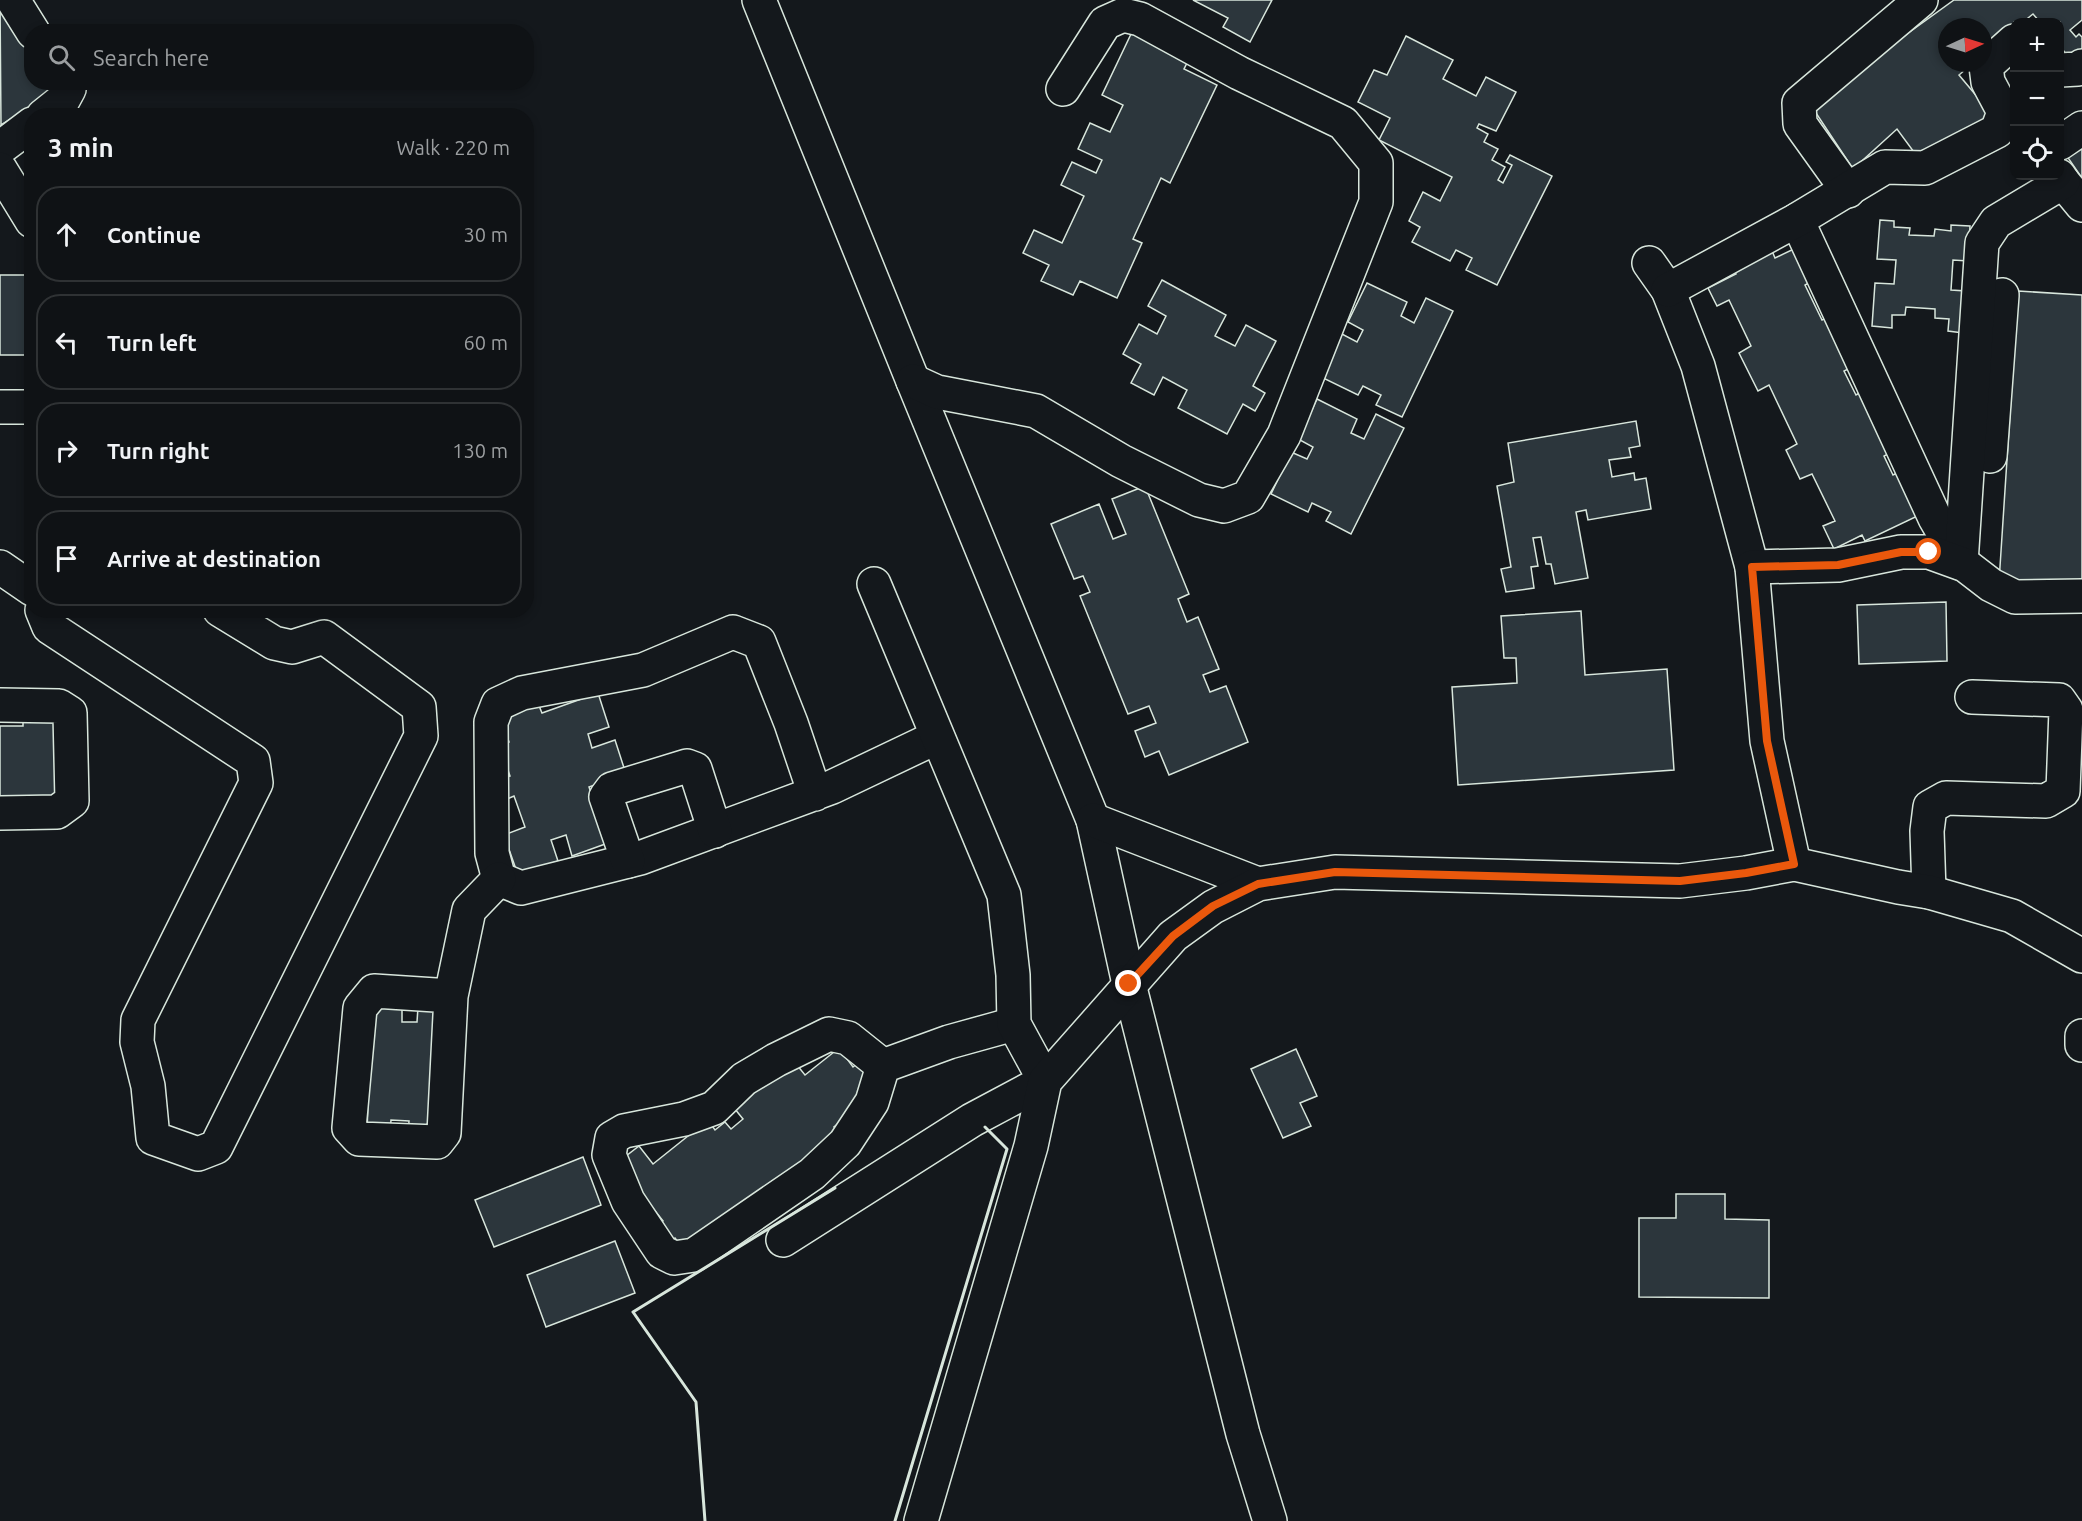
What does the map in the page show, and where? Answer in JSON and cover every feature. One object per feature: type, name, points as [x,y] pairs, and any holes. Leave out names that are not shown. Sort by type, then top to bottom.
[{"type":"street","points":[[13,0],[28,24]]},
{"type":"street","points":[[759,0],[1093,820],[1129,984],[1244,1434],[1270,1521]]},
{"type":"street","points":[[1848,190],[1800,124],[1799,103],[1921,0]]},
{"type":"street","points":[[913,381],[937,392],[1036,411],[1121,461],[1199,500],[1224,506],[1248,497],[1284,435],[1376,202],[1376,163],[1343,123],[1239,73],[1140,19],[1123,15],[1104,23],[1063,89]]},
{"type":"street","points":[[1668,290],[1797,220],[1885,167],[1925,168],[1997,131],[2004,112],[1988,82],[1986,66],[2010,45]]},
{"type":"street","points":[[2064,70],[2078,69],[2082,66]]},
{"type":"street","points":[[54,108],[63,100],[68,90]]},
{"type":"street","points":[[2064,140],[2082,128]]},
{"type":"street","points":[[0,148],[24,130]]},
{"type":"street","points":[[0,169],[24,208]]},
{"type":"street","points":[[1971,571],[1982,243],[1996,222],[2068,188]]},
{"type":"street","points":[[1797,220],[1935,518],[1971,571]]},
{"type":"street","points":[[1649,263],[1668,290],[1698,366],[1752,567],[1767,741],[1794,864]]},
{"type":"street","points":[[1971,571],[2002,295]]},
{"type":"street","points":[[0,407],[24,407]]},
{"type":"street","points":[[1752,567],[1838,565],[1910,552],[1929,552],[1971,571],[1991,585],[2015,597],[2082,596]]},
{"type":"street","points":[[0,567],[24,584]]},
{"type":"street","points":[[874,584],[1004,895],[1013,975],[1014,1024],[1045,1081],[1032,1146],[921,1521]]},
{"type":"street","points":[[45,618],[49,627],[253,761],[256,783],[138,1020],[137,1042],[148,1086],[153,1138],[198,1154],[216,1147],[421,736],[419,707],[324,637],[292,647],[274,643],[233,618]]},
{"type":"street","points":[[499,879],[492,854],[491,722],[498,704],[522,693],[643,670],[733,632],[759,642],[791,723],[815,794]]},
{"type":"street","points":[[1929,892],[1927,831],[1930,807],[1946,798],[2046,801],[2063,791],[2066,710],[2059,700],[1972,697]]},
{"type":"street","points":[[0,705],[59,706],[70,712],[72,801],[57,812],[0,813]]},
{"type":"street","points":[[499,879],[521,888],[628,861],[815,794],[937,737]]},
{"type":"street","points":[[628,861],[606,797],[612,789],[687,766],[695,770],[714,831]]},
{"type":"street","points":[[1093,820],[1258,884]]},
{"type":"street","points":[[783,1240],[972,1120],[1045,1081],[1173,936],[1213,906],[1258,884],[1335,872],[1680,881],[1746,873],[1794,864],[1929,892],[2012,916],[2082,956]]},
{"type":"street","points":[[451,996],[374,991],[360,1008],[349,1128],[359,1139],[437,1142],[444,1133],[451,996],[469,910],[499,879]]},
{"type":"street","points":[[883,1066],[949,1042],[1014,1024]]},
{"type":"street","points":[[829,1034],[848,1038],[883,1066],[872,1102],[845,1143],[812,1174],[694,1255],[674,1258],[662,1252],[628,1201],[609,1155],[612,1138],[624,1131],[684,1119],[714,1108],[744,1079],[776,1060],[829,1034]]},
{"type":"street","points":[[2082,1036],[2082,1045]]},
{"type":"building","points":[[0,0],[24,34],[24,90],[58,90],[29,108],[24,108],[24,111],[1,125]]},
{"type":"building","points":[[1193,0],[1272,0],[1250,42],[1223,27],[1228,18]]},
{"type":"building","points":[[1954,0],[2082,0],[2082,20],[2070,30],[2076,37],[2079,34],[2082,37],[2082,60],[2075,66],[2064,51],[2064,18],[2036,18],[2033,14],[2028,18],[2010,18],[2010,33],[1992,48],[1992,18],[1938,18],[1938,72],[1962,72],[1959,75],[1995,118],[1922,163],[1897,129],[1853,169],[1810,104]]},
{"type":"building","points":[[1132,32],[1189,59],[1184,69],[1217,85],[1170,183],[1161,178],[1133,239],[1142,243],[1117,298],[1080,281],[1073,295],[1041,281],[1049,265],[1023,253],[1034,230],[1062,243],[1084,196],[1061,185],[1072,162],[1096,173],[1102,160],[1078,149],[1090,123],[1110,132],[1123,105],[1102,95]]},
{"type":"building","points":[[1406,36],[1453,60],[1443,79],[1476,96],[1486,77],[1516,92],[1496,131],[1479,124],[1477,128],[1488,134],[1484,142],[1498,149],[1492,160],[1505,167],[1498,180],[1503,183],[1512,165],[1506,162],[1510,155],[1552,176],[1497,285],[1466,270],[1472,258],[1456,250],[1450,261],[1412,242],[1420,227],[1409,221],[1423,192],[1440,201],[1452,177],[1379,140],[1390,118],[1358,102],[1374,70],[1387,75]]},
{"type":"building","points":[[2082,139],[2082,178],[2064,152]]},
{"type":"building","points":[[1880,220],[1894,221],[1894,227],[1910,228],[1909,235],[1934,236],[1935,229],[1951,231],[1951,225],[1970,226],[1968,261],[1953,260],[1951,290],[1966,291],[1963,333],[1948,331],[1949,319],[1935,318],[1935,309],[1906,307],[1905,315],[1892,315],[1892,328],[1872,326],[1875,283],[1894,284],[1896,260],[1877,259]]},
{"type":"building","points":[[1770,246],[1775,258],[1800,246],[1816,279],[1805,285],[1822,320],[1833,315],[1850,368],[1844,371],[1856,395],[1861,392],[1890,453],[1884,456],[1893,475],[1899,472],[1928,511],[1865,541],[1862,535],[1834,549],[1823,526],[1835,521],[1812,474],[1800,479],[1786,450],[1797,444],[1769,385],[1758,391],[1739,353],[1751,346],[1729,300],[1717,306],[1708,288],[1736,274],[1731,264]]},
{"type":"building","points":[[0,275],[24,275],[24,355],[0,355]]},
{"type":"building","points":[[1162,280],[1226,315],[1215,336],[1235,346],[1246,325],[1276,341],[1253,386],[1265,393],[1255,411],[1243,404],[1227,434],[1178,408],[1187,390],[1163,377],[1154,395],[1131,383],[1141,364],[1123,354],[1139,324],[1157,334],[1166,316],[1148,306]]},
{"type":"building","points":[[1367,283],[1407,302],[1401,316],[1414,323],[1426,298],[1453,311],[1402,417],[1376,405],[1381,395],[1363,386],[1358,395],[1321,377],[1342,334],[1357,342],[1363,330],[1348,322]]},
{"type":"building","points":[[2018,291],[2082,295],[2082,588],[1999,582]]},
{"type":"building","points":[[1317,399],[1357,419],[1351,433],[1364,439],[1376,414],[1404,428],[1351,534],[1326,521],[1331,512],[1312,503],[1308,512],[1271,494],[1291,452],[1307,459],[1313,447],[1298,439]]},
{"type":"building","points":[[1636,421],[1640,446],[1629,448],[1631,457],[1609,460],[1612,477],[1634,473],[1635,480],[1646,478],[1651,509],[1588,520],[1586,510],[1576,512],[1588,578],[1555,584],[1551,564],[1546,564],[1541,537],[1533,538],[1538,566],[1531,567],[1534,588],[1506,592],[1501,569],[1511,567],[1497,486],[1514,482],[1508,443]]},
{"type":"building","points":[[1145,486],[1189,594],[1178,599],[1187,622],[1198,617],[1219,669],[1203,675],[1210,692],[1226,686],[1248,742],[1169,775],[1159,751],[1145,757],[1135,731],[1156,723],[1149,706],[1128,714],[1080,596],[1090,592],[1083,576],[1074,579],[1051,524],[1099,504],[1113,539],[1126,534],[1112,499]]},
{"type":"building","points":[[1946,602],[1947,661],[1859,664],[1857,605]]},
{"type":"building","points":[[1581,611],[1585,675],[1667,669],[1674,770],[1458,785],[1452,687],[1517,683],[1516,658],[1504,658],[1501,616]]},
{"type":"building","points":[[598,693],[609,727],[588,734],[592,748],[615,740],[626,774],[589,787],[608,843],[572,856],[566,835],[551,840],[558,861],[518,875],[504,835],[525,827],[514,796],[505,800],[498,780],[510,776],[499,745],[509,742],[499,714],[537,701],[542,713]]},
{"type":"building","points":[[23,712],[58,713],[58,800],[0,801],[0,726],[23,726]]},
{"type":"building","points":[[371,1005],[402,1007],[402,1022],[417,1022],[418,1007],[442,1008],[437,1136],[408,1135],[409,1121],[391,1120],[390,1134],[367,1134]]},
{"type":"building","points":[[839,1048],[853,1067],[859,1062],[875,1083],[862,1105],[834,1127],[840,1135],[780,1192],[772,1181],[684,1249],[675,1238],[668,1243],[656,1227],[663,1221],[617,1163],[639,1146],[653,1164],[708,1120],[715,1130],[725,1122],[731,1129],[743,1119],[730,1103],[793,1060],[805,1075]]},
{"type":"building","points":[[1296,1049],[1317,1096],[1300,1103],[1311,1126],[1283,1138],[1251,1069]]},
{"type":"building","points":[[583,1157],[601,1205],[494,1247],[475,1200]]},
{"type":"building","points":[[1676,1194],[1725,1194],[1725,1219],[1769,1220],[1769,1298],[1639,1297],[1639,1218],[1676,1218]]},
{"type":"building","points":[[615,1241],[635,1293],[546,1327],[527,1275]]},
{"type":"wall","points":[[895,1521],[1007,1149],[985,1127]]},
{"type":"wall","points":[[705,1521],[696,1402],[633,1312],[835,1188]]},
{"type":"route","points":[[1129,984],[1173,936],[1213,906],[1258,884],[1335,872],[1680,881],[1746,873],[1794,864],[1767,741],[1752,567],[1838,565],[1901,552],[1929,552]]}]
